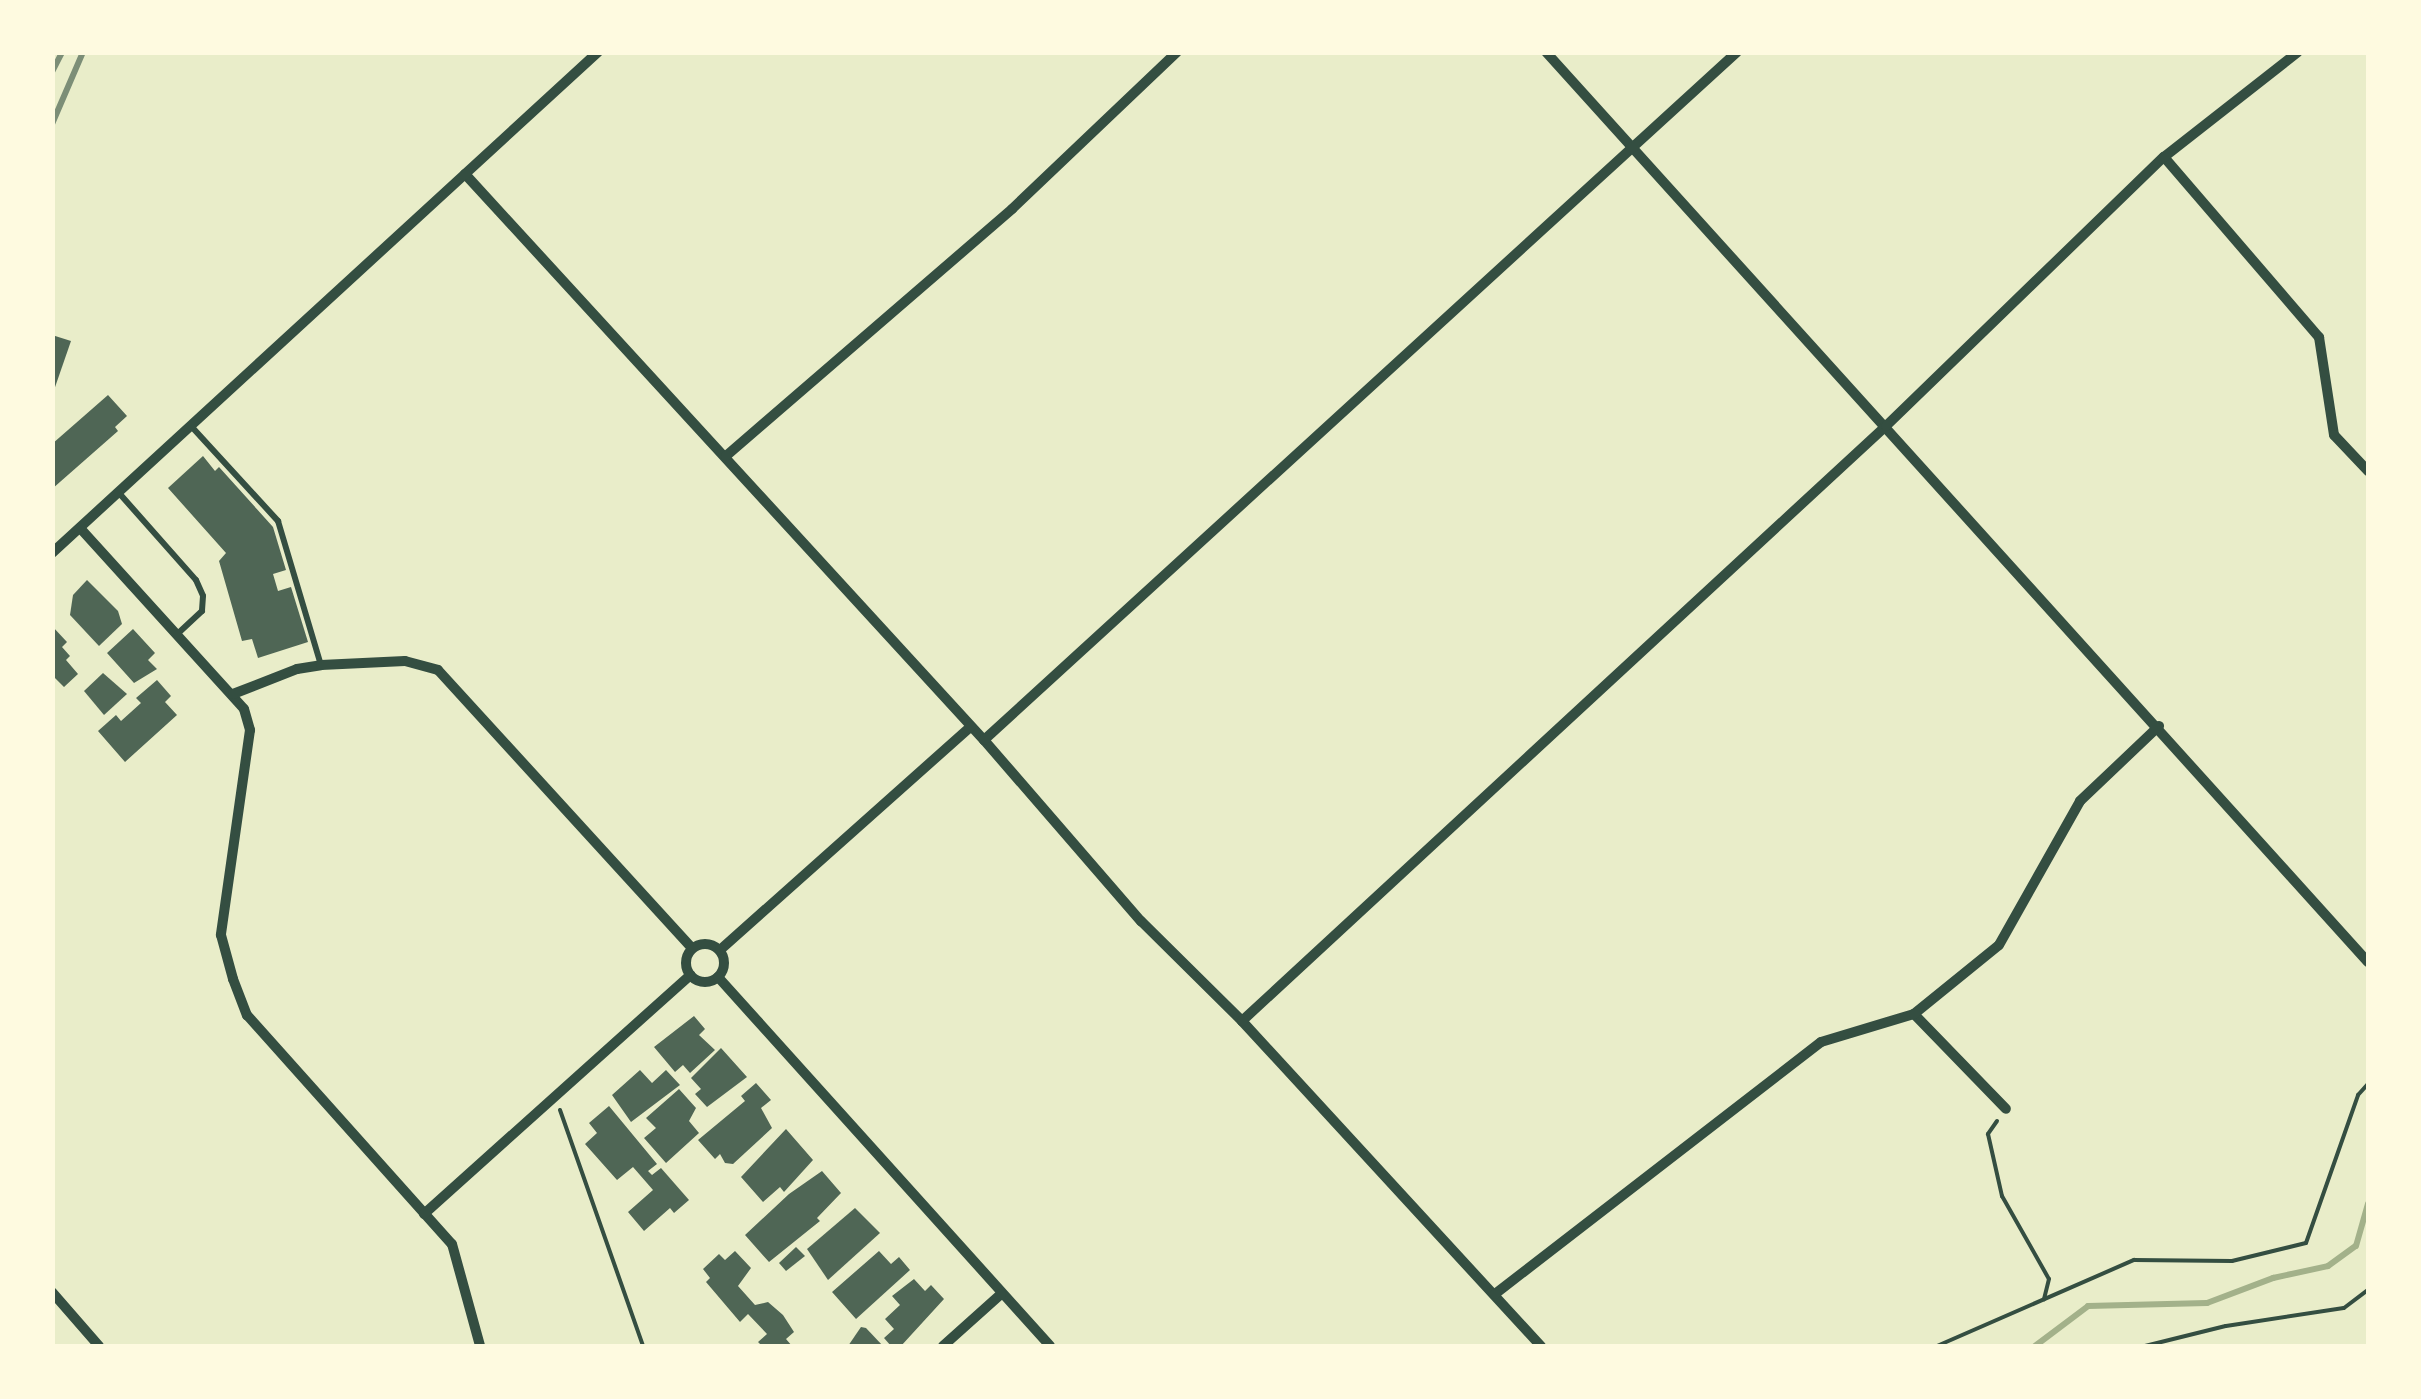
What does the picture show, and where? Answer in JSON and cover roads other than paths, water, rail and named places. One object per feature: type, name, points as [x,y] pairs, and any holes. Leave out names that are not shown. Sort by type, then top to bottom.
[{"type":"street","points":[[52,553],[598,52]]},
{"type":"street","points":[[726,456],[1012,209],[1177,52]]},
{"type":"street","points":[[1546,52],[2159,726],[2368,962]]},
{"type":"street","points":[[984,740],[1737,52]]},
{"type":"street","points":[[1242,1021],[1886,426],[2164,158],[2298,52]]},
{"type":"street","points":[[2164,158],[2319,337],[2334,435],[2368,471]]},
{"type":"street","points":[[465,174],[984,740],[1141,920],[1242,1021],[1540,1346]]},
{"type":"street","points":[[80,528],[244,709],[250,730],[221,935],[233,978],[247,1014],[452,1244],[480,1346]]},
{"type":"street","points":[[234,694],[297,668],[321,665],[405,662],[438,670],[692,948]]},
{"type":"street","points":[[720,950],[971,726]]},
{"type":"street","points":[[1495,1294],[1821,1042],[1914,1014],[1999,946],[2080,801],[2159,726]]},
{"type":"street","points":[[707,943],[720,950],[725,961],[718,977],[701,982],[690,975],[686,958],[692,948],[707,943]]},
{"type":"street","points":[[424,1214],[690,975]]},
{"type":"street","points":[[718,977],[1050,1346]]},
{"type":"street","points":[[1914,1014],[2006,1110]]},
{"type":"street","points":[[52,1292],[99,1346]]},
{"type":"street","points":[[943,1346],[1001,1294]]},
{"type":"lane","points":[[191,426],[278,520],[321,665]]},
{"type":"lane","points":[[119,493],[196,580],[203,596],[202,611],[178,634]]},
{"type":"waterway","points":[[2035,1346],[2088,1306],[2207,1303],[2273,1278],[2328,1266],[2356,1246],[2368,1204]]},
{"type":"railway","points":[[52,72],[62,52]]},
{"type":"railway","points":[[52,124],[83,52]]}]
